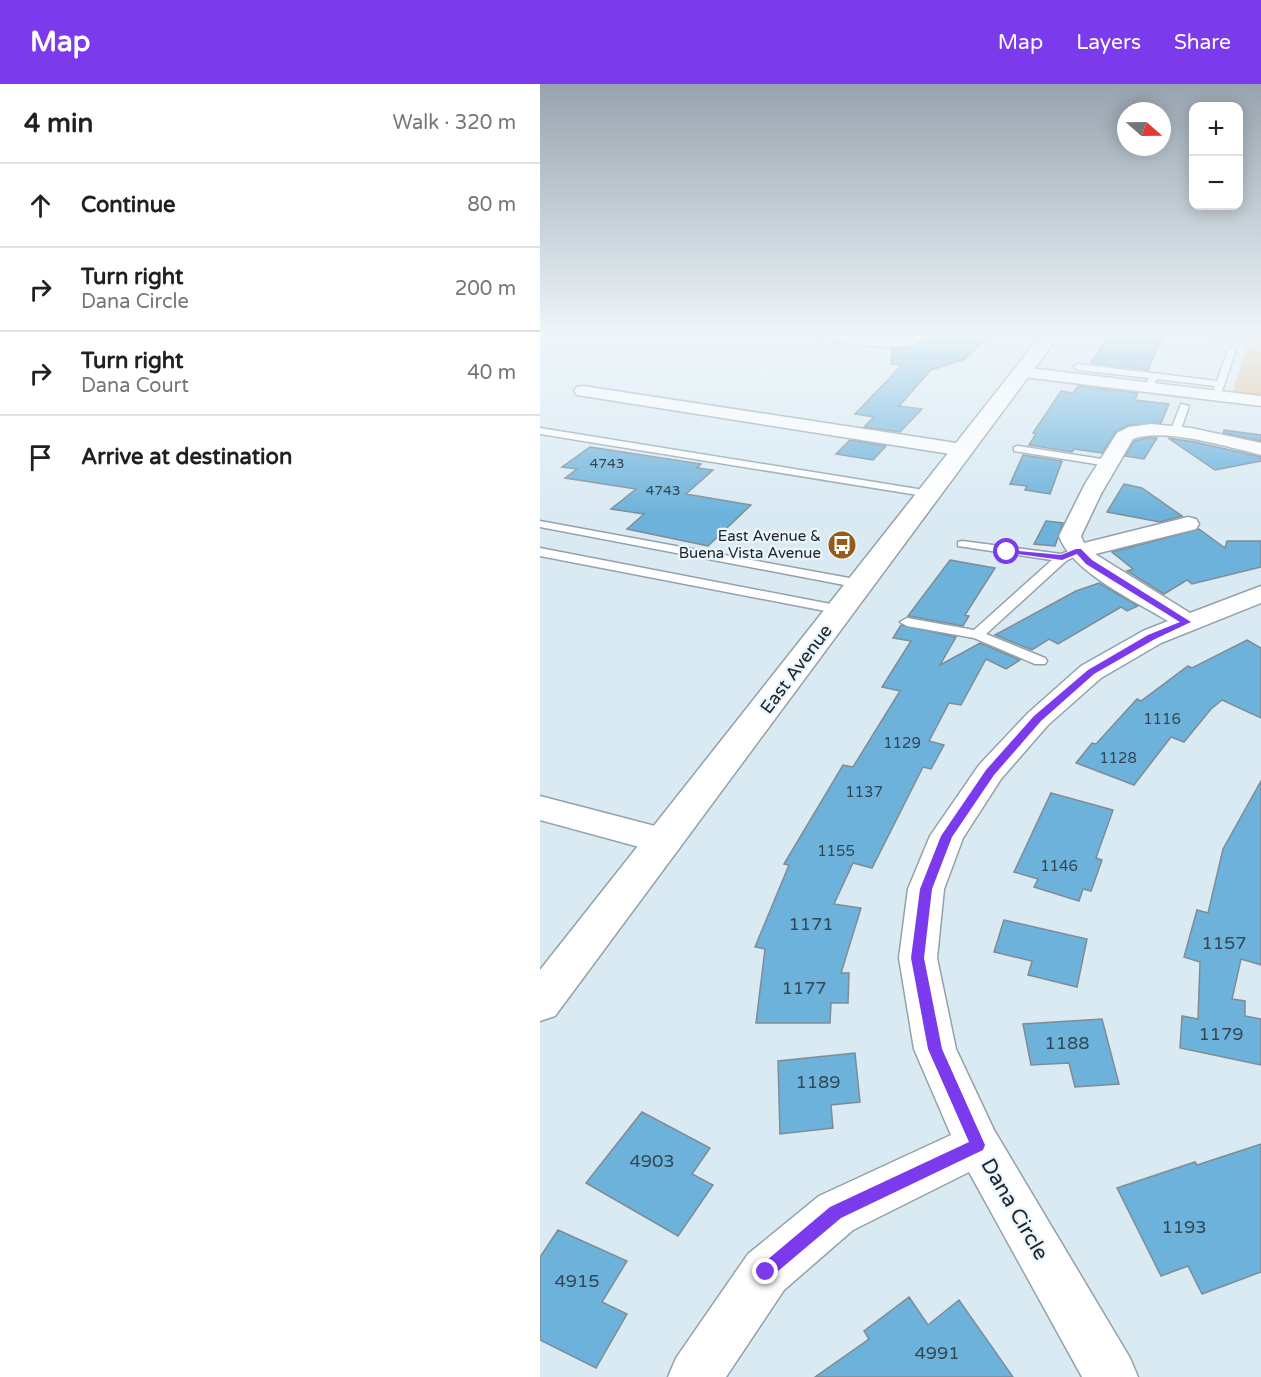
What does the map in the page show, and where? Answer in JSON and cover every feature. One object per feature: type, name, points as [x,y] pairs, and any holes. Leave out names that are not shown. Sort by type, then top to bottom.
[{"type":"main road","name":"East Avenue","points":[[540,1004],[1005,394]]},
{"type":"main road","points":[[540,808],[665,841]]},
{"type":"street","points":[[605,394],[963,450]]},
{"type":"street","points":[[1232,394],[1261,401]]},
{"type":"street","points":[[1070,554],[1070,536],[1091,490],[1126,435],[1133,431],[1140,428],[1175,432],[1245,444],[1261,449]]},
{"type":"street","points":[[1070,554],[1188,524]]},
{"type":"street","points":[[1070,554],[1089,562],[1187,622]]},
{"type":"street","name":"Dana Circle","points":[[1111,1377],[978,1145],[935,1049],[918,958],[926,889],[947,836],[990,772],[1038,718],[1091,672],[1152,637],[1261,594]]},
{"type":"street","points":[[695,1377],[766,1272],[836,1213],[978,1145]]},
{"type":"lane","points":[[1175,432],[1184,406]]},
{"type":"lane","points":[[540,431],[930,494]]},
{"type":"lane","points":[[1018,449],[1108,464]]},
{"type":"lane","points":[[540,524],[861,584]]},
{"type":"lane","points":[[962,544],[1007,552],[1070,554]]},
{"type":"lane","points":[[540,552],[841,610]]},
{"type":"lane","points":[[977,635],[1070,554]]},
{"type":"lane","points":[[907,622],[977,635],[1040,661]]},
{"type":"building","points":[[874,394],[909,394],[899,406],[922,409],[900,432],[864,427],[874,417],[855,414]]},
{"type":"building","points":[[1059,394],[1137,394],[1135,400],[1169,404],[1161,423],[1129,425],[1116,431],[1102,453],[1074,449],[1072,452],[1029,445],[1036,434],[1033,433]]},
{"type":"building","points":[[1224,430],[1261,435],[1261,441],[1223,433]]},
{"type":"building","points":[[1157,438],[1144,459],[1125,456],[1134,441]]},
{"type":"building","points":[[1168,438],[1261,457],[1261,461],[1215,470]]},
{"type":"building","points":[[850,440],[886,446],[873,460],[836,454]]},
{"type":"building","points":[[590,447],[701,464],[697,468],[713,470],[686,494],[751,505],[708,546],[627,529],[644,514],[611,509],[636,489],[565,478],[577,469],[562,467]]},
{"type":"building","points":[[1023,455],[1062,461],[1050,494],[1025,490],[1027,486],[1010,484]]},
{"type":"building","points":[[1124,484],[1142,488],[1182,516],[1160,522],[1107,512]]},
{"type":"building","points":[[1046,521],[1063,523],[1055,546],[1034,544]]},
{"type":"building","points":[[1199,529],[1225,548],[1227,541],[1261,541],[1261,567],[1192,584],[1187,580],[1164,594],[1127,571],[1133,569],[1112,552]]},
{"type":"building","points":[[950,560],[995,568],[965,615],[969,616],[963,626],[908,616]]},
{"type":"building","points":[[1099,583],[1138,606],[1127,611],[1121,607],[1058,644],[1049,639],[1032,650],[995,635],[1076,591]]},
{"type":"building","points":[[901,625],[956,637],[940,665],[980,643],[1020,660],[1006,669],[986,659],[961,705],[949,703],[929,741],[944,745],[931,769],[923,767],[872,868],[853,863],[834,904],[861,908],[841,973],[849,973],[848,1003],[831,1003],[830,1023],[756,1023],[765,949],[755,947],[789,865],[784,864],[843,765],[853,767],[900,691],[882,687],[911,641],[893,638]]},
{"type":"building","points":[[1247,640],[1261,648],[1261,718],[1222,700],[1211,709],[1184,742],[1171,737],[1134,785],[1076,763],[1092,743],[1096,744],[1137,699],[1141,701],[1188,666],[1192,668]]},
{"type":"building","points":[[1261,781],[1261,965],[1241,959],[1232,999],[1245,1001],[1245,1016],[1261,1019],[1261,1065],[1180,1048],[1182,1016],[1198,1019],[1200,962],[1184,957],[1197,910],[1208,913],[1223,849]]},
{"type":"building","points":[[1051,793],[1113,810],[1096,858],[1102,860],[1091,891],[1083,889],[1079,901],[1034,887],[1038,879],[1014,872]]},
{"type":"building","points":[[1004,920],[1087,939],[1077,987],[1028,975],[1032,961],[994,952]]},
{"type":"building","points":[[1102,1019],[1119,1084],[1075,1087],[1069,1063],[1031,1065],[1023,1024]]},
{"type":"building","points":[[855,1053],[860,1102],[831,1105],[833,1128],[780,1134],[778,1061]]},
{"type":"building","points":[[642,1112],[710,1148],[692,1174],[713,1185],[678,1236],[586,1183]]},
{"type":"building","points":[[1261,1144],[1261,1272],[1202,1294],[1188,1266],[1161,1276],[1117,1188],[1195,1162],[1197,1165]]},
{"type":"building","points":[[558,1230],[627,1261],[602,1302],[627,1314],[596,1368],[540,1340],[540,1257]]},
{"type":"building","points":[[909,1297],[928,1325],[959,1300],[1013,1377],[815,1377],[869,1339],[864,1331]]},
{"type":"place","name":"East Avenue & Buena Vista Avenue","points":[[842,545]]},
{"type":"route","points":[[766,1272],[836,1213],[978,1145],[935,1049],[918,958],[926,889],[947,836],[990,772],[1038,718],[1091,672],[1152,637],[1187,622],[1089,562],[1079,551],[1062,558],[1007,552]]}]
